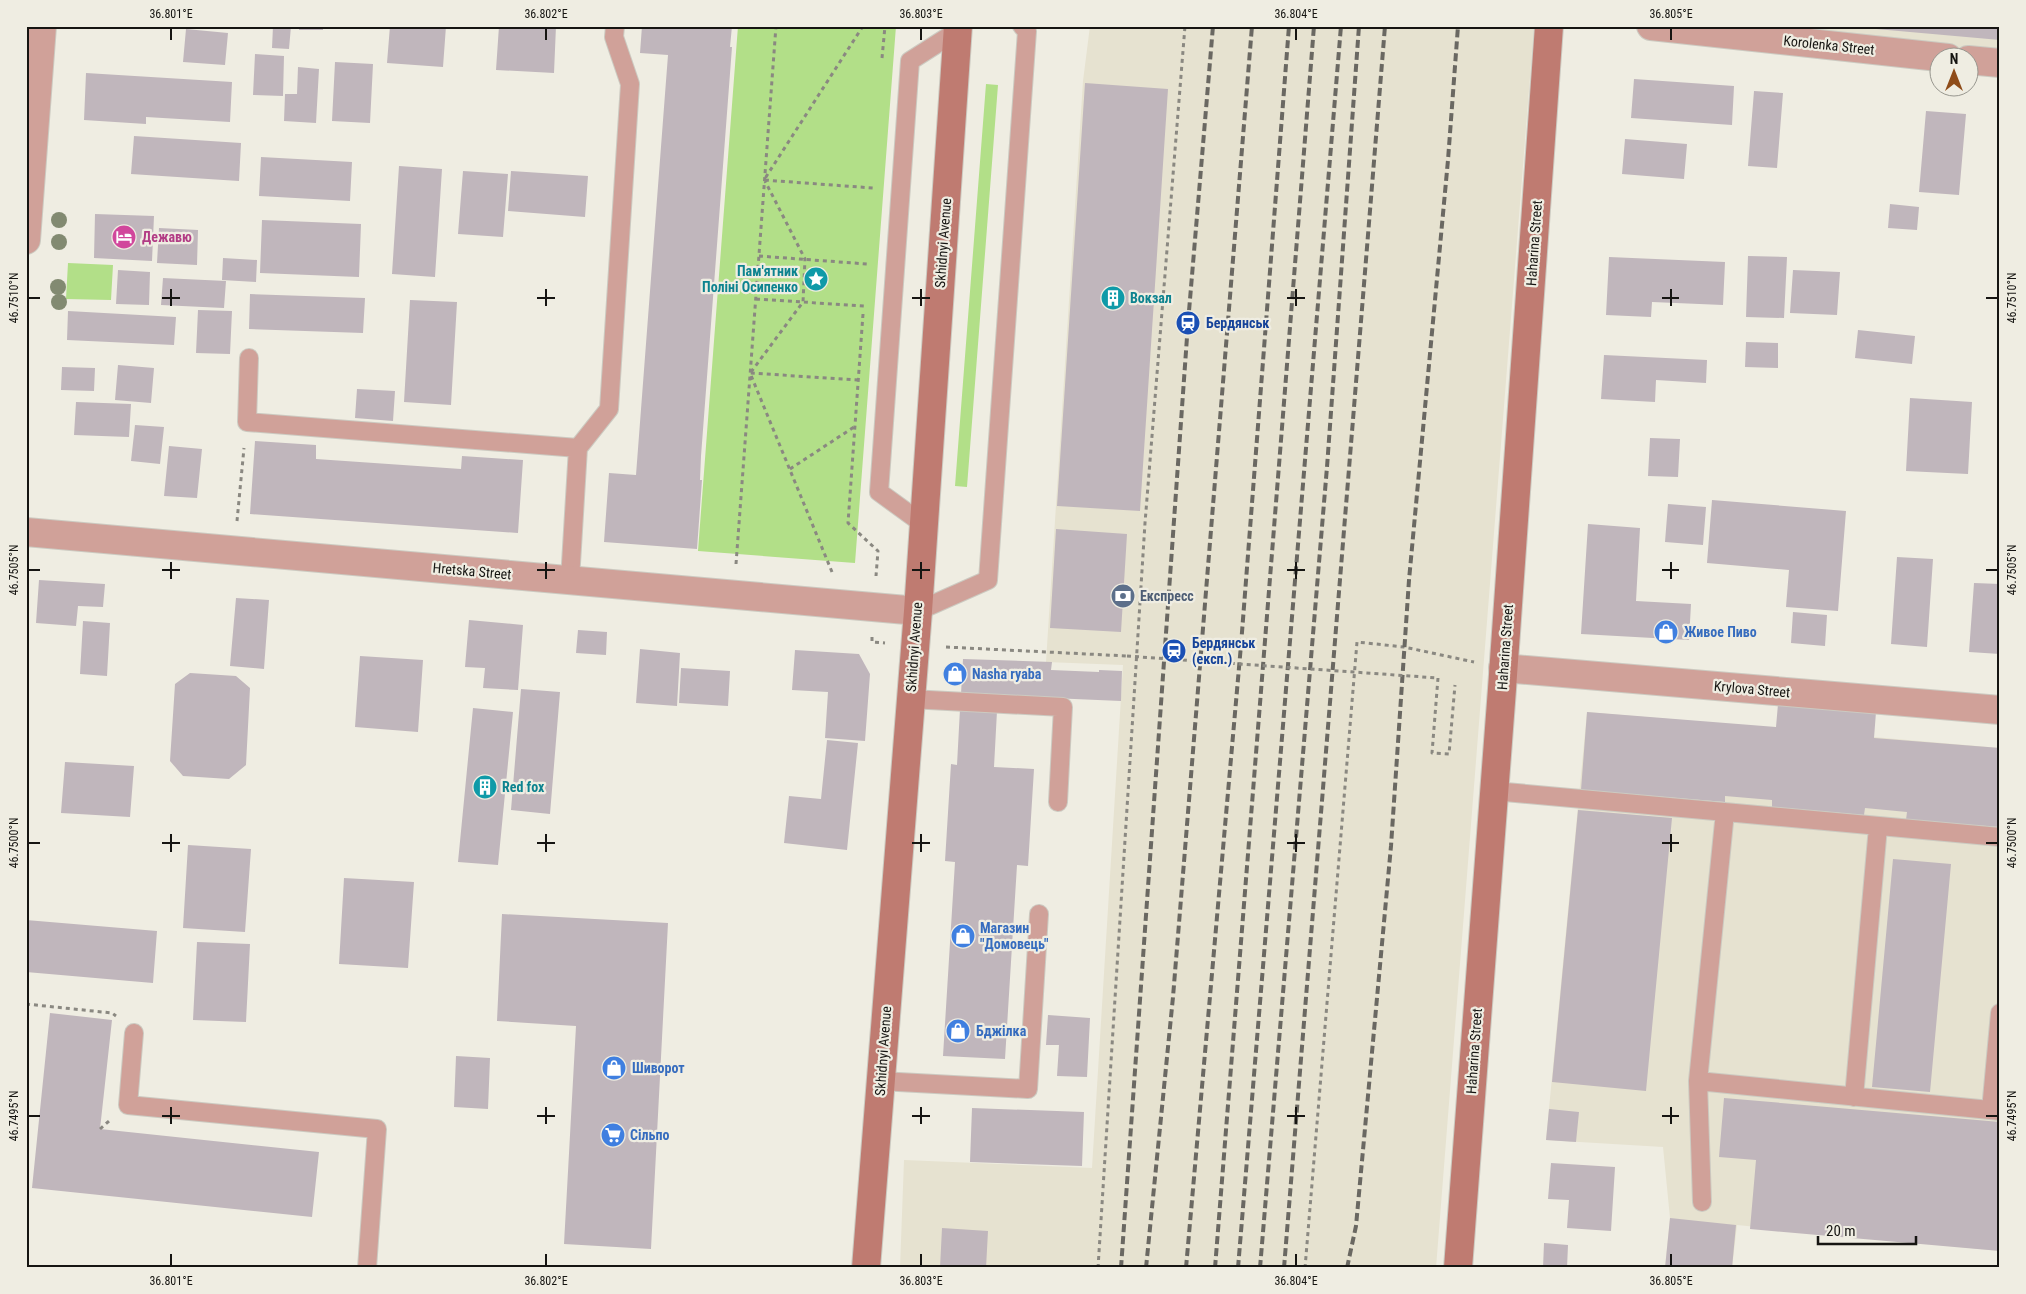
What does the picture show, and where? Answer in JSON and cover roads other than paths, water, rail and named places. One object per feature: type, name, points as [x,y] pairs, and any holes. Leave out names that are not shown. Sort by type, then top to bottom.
[{"type":"main road","name":"Haharina Street","points":[[1458,1268],[1504,668],[1549,26]]},
{"type":"main road","name":"Skhidnyi Avenue","points":[[866,1268],[918,611],[957,29]]},
{"type":"street","points":[[26,240],[30,133],[42,26]]},
{"type":"street","name":"Korolenka Street","points":[[1651,26],[1928,56]]},
{"type":"street","points":[[1978,61],[2000,63]]},
{"type":"street","name":"Hretska Street","points":[[26,532],[918,611]]},
{"type":"street","name":"Krylova Street","points":[[1504,668],[2000,710]]},
{"type":"lane","points":[[570,580],[578,448],[609,409],[630,84],[614,37],[615,26]]},
{"type":"lane","points":[[918,611],[988,580],[1027,31],[1022,26]]},
{"type":"lane","points":[[923,524],[879,492],[879,482],[910,61],[957,29]]},
{"type":"lane","points":[[249,358],[247,422],[578,448]]},
{"type":"lane","points":[[910,699],[1063,707],[1058,802]]},
{"type":"lane","points":[[1494,791],[2000,837]]},
{"type":"lane","points":[[1702,1202],[1698,1081],[1725,812]]},
{"type":"lane","points":[[1854,1097],[1878,827]]},
{"type":"lane","points":[[880,1081],[1028,1090],[1039,914]]},
{"type":"lane","points":[[1698,1081],[1995,1111],[2000,1013]]},
{"type":"lane","points":[[134,1033],[128,1105],[377,1129],[367,1268]]},
{"type":"railway","points":[[1121,1268],[1188,323],[1213,26]]},
{"type":"railway","points":[[1146,1268],[1173,997],[1252,26]]},
{"type":"railway","points":[[1186,1268],[1241,645],[1289,26]]},
{"type":"railway","points":[[1215,1268],[1314,26]]},
{"type":"railway","points":[[1238,1268],[1341,26]]},
{"type":"railway","points":[[1260,1268],[1327,467],[1359,26]]},
{"type":"railway","points":[[1284,1268],[1385,26]]},
{"type":"railway","points":[[1347,1268],[1356,1226],[1391,846],[1409,580],[1448,160],[1458,26]]},
{"type":"place","name":"Дежавю","points":[[124,237]]},
{"type":"place","name":"Пам'ятник Поліні Осипенко","points":[[816,279]]},
{"type":"place","name":"Вокзал","points":[[1113,298]]},
{"type":"place","name":"Бердянськ","points":[[1188,323]]},
{"type":"place","name":"Експресс","points":[[1123,596]]},
{"type":"place","name":"Живое Пиво","points":[[1666,632]]},
{"type":"place","name":"Бердянськ (експ.)","points":[[1174,651]]},
{"type":"place","name":"Nasha ryaba","points":[[955,674]]},
{"type":"place","name":"Red fox","points":[[485,787]]},
{"type":"place","name":"Магазин \"Домовець\"","points":[[963,936]]},
{"type":"place","name":"Бджілка","points":[[958,1031]]},
{"type":"place","name":"Шиворот","points":[[614,1068]]},
{"type":"place","name":"Сільпо","points":[[613,1135]]}]
